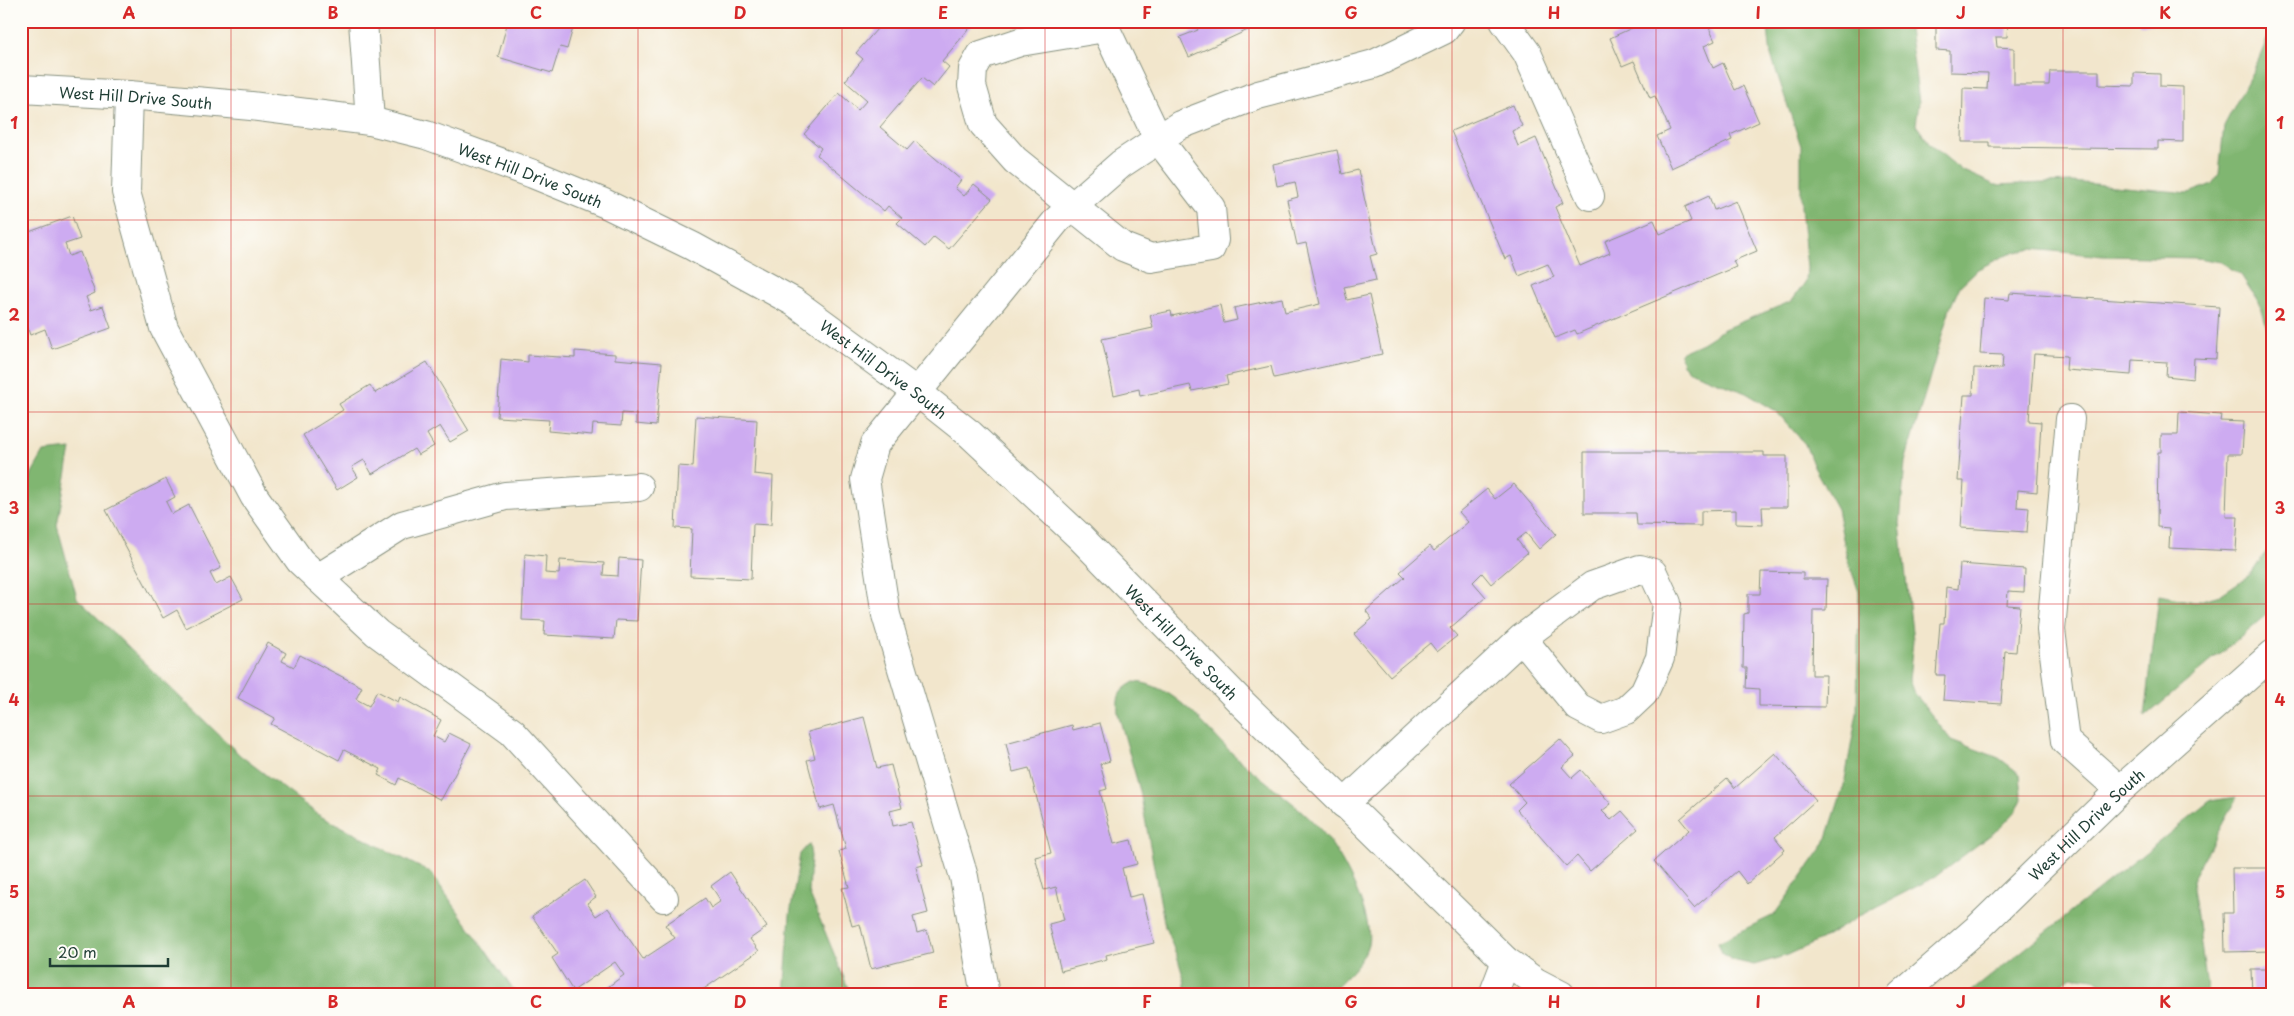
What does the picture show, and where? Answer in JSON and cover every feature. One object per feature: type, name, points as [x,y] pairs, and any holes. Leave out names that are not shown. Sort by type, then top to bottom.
[{"type":"street","points":[[363,21],[370,121]]},
{"type":"street","points":[[985,995],[964,876],[886,615],[864,479],[875,444],[1056,220],[1121,164],[1180,125],[1258,95],[1374,64],[1444,30],[1451,21]]},
{"type":"street","points":[[1504,21],[1527,53],[1590,196]]},
{"type":"street","points":[[1104,25],[1158,139],[1211,208],[1214,240],[1211,248],[1151,258],[1123,247],[1015,160],[984,124],[972,86],[973,69],[981,54],[1020,42],[1104,25]]},
{"type":"street","name":"West Hill Drive South","points":[[21,89],[129,94],[251,106],[370,121],[426,134],[604,203],[692,246],[794,302],[917,392],[970,434],[1080,537],[1242,703],[1506,961],[1536,982],[1561,995]]},
{"type":"street","points":[[129,94],[126,192],[164,328],[254,496],[300,561],[377,633],[512,732],[664,898]]},
{"type":"street","points":[[2070,420],[2051,630],[2065,741],[2120,790]]},
{"type":"street","points":[[318,578],[402,524],[505,496],[639,488]]},
{"type":"street","points":[[1344,804],[1522,638],[1592,586],[1640,569],[1653,573],[1667,603],[1660,658],[1644,693],[1626,710],[1600,719],[1578,707],[1522,638]]},
{"type":"street","name":"West Hill Drive South","points":[[1901,995],[1978,928],[2120,790],[2273,654]]},
{"type":"street","points":[[1493,995],[1506,961]]},
{"type":"green space","points":[[1767,21],[1908,21],[1919,102],[1916,125],[1931,145],[1961,170],[1995,185],[2072,182],[2189,193],[2212,184],[2219,174],[2224,126],[2258,61],[2273,25],[2273,352],[2261,306],[2241,275],[2221,262],[2197,258],[2103,256],[2032,249],[2010,253],[1978,269],[1960,286],[1950,308],[1905,462],[1900,524],[1913,641],[1909,680],[1913,691],[1951,740],[1999,758],[2020,774],[2022,799],[2017,810],[2001,827],[1935,877],[1861,915],[1820,940],[1788,955],[1754,965],[1732,960],[1722,953],[1718,942],[1774,915],[1825,844],[1844,785],[1857,713],[1859,592],[1847,558],[1837,509],[1814,467],[1805,444],[1776,411],[1746,393],[1692,372],[1683,364],[1680,353],[1702,343],[1724,329],[1792,301],[1806,281],[1807,268],[1801,207],[1801,146],[1771,55]]},
{"type":"green space","points":[[71,449],[57,525],[77,598],[241,756],[320,816],[431,873],[517,995],[21,995],[21,509],[32,473],[44,452]]},
{"type":"green space","points":[[2273,542],[2273,609],[2145,717],[2159,595],[2195,602],[2220,595],[2251,574]]},
{"type":"green space","points":[[1134,682],[1163,690],[1176,699],[1244,764],[1308,817],[1335,849],[1356,890],[1367,919],[1369,933],[1368,944],[1356,967],[1325,995],[1185,995],[1185,983],[1178,959],[1165,927],[1140,791],[1118,713],[1118,698],[1120,694]]},
{"type":"green space","points":[[2237,797],[2192,880],[2208,995],[2117,995],[2094,979],[2071,976],[2048,995],[1967,995],[2210,801]]},
{"type":"green space","points":[[809,844],[811,856],[809,893],[851,995],[784,995],[790,915],[800,854]]},
{"type":"building","points":[[508,21],[575,21],[567,49],[560,47],[552,73],[498,57]]},
{"type":"building","points":[[884,21],[969,21],[973,24],[942,61],[949,67],[933,87],[922,78],[880,127],[907,150],[915,141],[961,180],[955,188],[964,196],[974,184],[992,199],[949,249],[934,237],[925,247],[897,223],[902,218],[888,206],[884,211],[817,155],[821,148],[804,134],[839,93],[858,110],[867,100],[845,81],[863,59],[856,53]]},
{"type":"building","points":[[1193,21],[1246,21],[1250,29],[1189,57],[1180,37],[1198,30]]},
{"type":"building","points":[[1647,21],[1706,21],[1715,41],[1704,46],[1713,68],[1723,63],[1735,90],[1743,86],[1759,122],[1730,135],[1732,140],[1671,168],[1657,136],[1670,130],[1655,96],[1650,98],[1634,61],[1622,66],[1610,38]]},
{"type":"building","points":[[1936,21],[2008,21],[2007,37],[1996,37],[1997,47],[2014,48],[2014,85],[2049,85],[2050,71],[2099,71],[2099,85],[2134,86],[2134,73],[2160,74],[2160,86],[2183,87],[2183,142],[2158,141],[2158,149],[1989,147],[1989,142],[1962,142],[1963,88],[1987,89],[1988,73],[1950,72],[1950,51],[1936,50]]},
{"type":"building","points":[[2139,21],[2227,21],[2227,26],[2139,24]]},
{"type":"building","points":[[1513,105],[1522,126],[1512,131],[1518,146],[1536,138],[1563,203],[1555,207],[1580,266],[1610,253],[1605,241],[1654,220],[1660,234],[1691,221],[1685,207],[1709,196],[1714,210],[1736,201],[1757,251],[1733,261],[1736,267],[1577,334],[1575,330],[1555,338],[1533,286],[1554,277],[1548,264],[1519,276],[1511,256],[1505,259],[1451,131]]},
{"type":"building","points":[[1337,150],[1342,174],[1358,170],[1377,254],[1370,256],[1376,280],[1344,287],[1347,300],[1369,295],[1382,354],[1274,378],[1271,366],[1226,376],[1228,384],[1192,391],[1190,385],[1140,396],[1139,389],[1114,395],[1102,339],[1153,328],[1150,315],[1171,311],[1172,316],[1220,305],[1224,323],[1237,320],[1234,308],[1282,298],[1285,312],[1320,304],[1306,243],[1297,245],[1287,200],[1298,197],[1295,182],[1277,186],[1273,164]]},
{"type":"building","points":[[72,216],[80,239],[65,244],[69,256],[80,252],[95,293],[86,297],[91,310],[103,306],[111,328],[52,349],[45,329],[30,335],[21,310],[21,235]]},
{"type":"building","points":[[2010,293],[2219,307],[2216,359],[2194,358],[2193,379],[2166,376],[2167,362],[2132,360],[2131,375],[2066,370],[2067,356],[2034,354],[2029,421],[2041,422],[2037,492],[2018,490],[2017,507],[2029,508],[2027,532],[1961,528],[1964,481],[1958,481],[1964,395],[1973,395],[1974,368],[2002,369],[2003,355],[1980,354],[1984,298],[2009,300]]},
{"type":"building","points":[[575,351],[615,354],[615,359],[662,363],[656,426],[636,424],[636,414],[622,413],[621,426],[593,424],[592,435],[548,431],[549,420],[497,417],[501,359],[528,362],[528,355],[575,358]]},
{"type":"building","points":[[427,362],[469,431],[450,442],[440,426],[427,434],[434,446],[418,455],[414,449],[372,474],[364,460],[352,467],[358,477],[337,490],[303,435],[343,410],[339,404],[370,385],[375,393]]},
{"type":"building","points":[[2179,412],[2221,415],[2220,421],[2244,422],[2242,454],[2228,454],[2226,517],[2238,517],[2236,551],[2169,548],[2170,528],[2157,527],[2158,452],[2161,452],[2161,435],[2178,435]]},
{"type":"building","points":[[696,416],[757,420],[754,474],[773,476],[771,525],[753,524],[751,579],[690,576],[692,529],[675,528],[678,466],[693,467]]},
{"type":"building","points":[[1584,452],[1764,452],[1764,456],[1787,456],[1787,507],[1762,507],[1763,525],[1736,524],[1736,510],[1701,511],[1701,526],[1637,525],[1636,513],[1584,513]]},
{"type":"building","points":[[166,479],[175,497],[166,502],[172,514],[189,505],[221,568],[210,573],[216,585],[231,577],[243,599],[186,628],[177,610],[163,618],[106,510]]},
{"type":"building","points":[[1514,484],[1556,534],[1539,549],[1526,533],[1517,540],[1527,553],[1491,584],[1482,573],[1473,582],[1486,597],[1450,628],[1457,636],[1437,652],[1430,643],[1390,676],[1354,634],[1372,619],[1366,611],[1405,577],[1400,572],[1430,546],[1434,551],[1468,522],[1459,512],[1487,489],[1495,499]]},
{"type":"building","points":[[525,554],[546,556],[545,573],[559,574],[560,560],[604,563],[603,575],[618,576],[619,558],[641,560],[637,621],[616,620],[614,639],[544,635],[545,621],[522,620]]},
{"type":"building","points":[[1960,564],[2025,569],[2024,592],[2008,591],[2007,605],[2020,606],[2016,652],[2005,651],[2001,704],[1943,700],[1945,675],[1936,675],[1940,623],[1944,623],[1946,587],[1958,589]]},
{"type":"building","points":[[1761,572],[1803,573],[1803,579],[1827,579],[1826,610],[1813,610],[1812,675],[1826,675],[1825,707],[1759,706],[1759,689],[1746,688],[1747,668],[1743,668],[1744,614],[1748,613],[1748,594],[1760,594]]},
{"type":"building","points":[[268,643],[286,653],[282,661],[294,667],[300,655],[362,687],[356,699],[369,706],[377,691],[398,702],[400,697],[441,720],[433,736],[444,742],[449,733],[471,744],[441,800],[399,778],[396,785],[378,775],[381,769],[344,750],[339,760],[271,724],[275,718],[238,698]]},
{"type":"building","points":[[864,717],[877,768],[891,765],[902,808],[890,811],[893,826],[911,822],[923,865],[916,867],[928,913],[913,917],[917,933],[927,930],[933,953],[871,969],[860,924],[852,926],[842,888],[849,887],[839,851],[846,849],[834,805],[820,809],[807,760],[815,758],[808,732]]},
{"type":"building","points":[[1100,723],[1110,761],[1100,764],[1107,789],[1100,791],[1114,844],[1131,840],[1137,864],[1122,868],[1129,897],[1142,894],[1154,943],[1106,955],[1107,959],[1061,971],[1049,924],[1064,920],[1056,887],[1044,890],[1035,857],[1051,853],[1029,768],[1013,772],[1006,743],[1072,725],[1073,730]]},
{"type":"building","points":[[1560,739],[1575,756],[1562,767],[1572,778],[1581,770],[1611,804],[1602,811],[1611,820],[1622,811],[1638,829],[1590,871],[1577,856],[1566,866],[1517,810],[1525,802],[1509,784]]},
{"type":"building","points":[[1775,753],[1816,800],[1775,837],[1785,850],[1747,884],[1737,871],[1694,908],[1654,861],[1689,830],[1680,819],[1727,778],[1735,788]]},
{"type":"building","points":[[2232,868],[2273,868],[2273,951],[2225,952],[2224,913],[2233,913]]},
{"type":"building","points":[[730,872],[767,927],[750,939],[759,951],[695,995],[609,995],[605,989],[624,975],[615,962],[573,991],[552,958],[558,954],[532,916],[585,880],[596,897],[587,903],[596,916],[608,908],[643,959],[675,938],[665,925],[705,898],[711,908],[721,901],[711,886]]},
{"type":"building","points":[[2251,969],[2273,969],[2273,995],[2252,995]]}]
